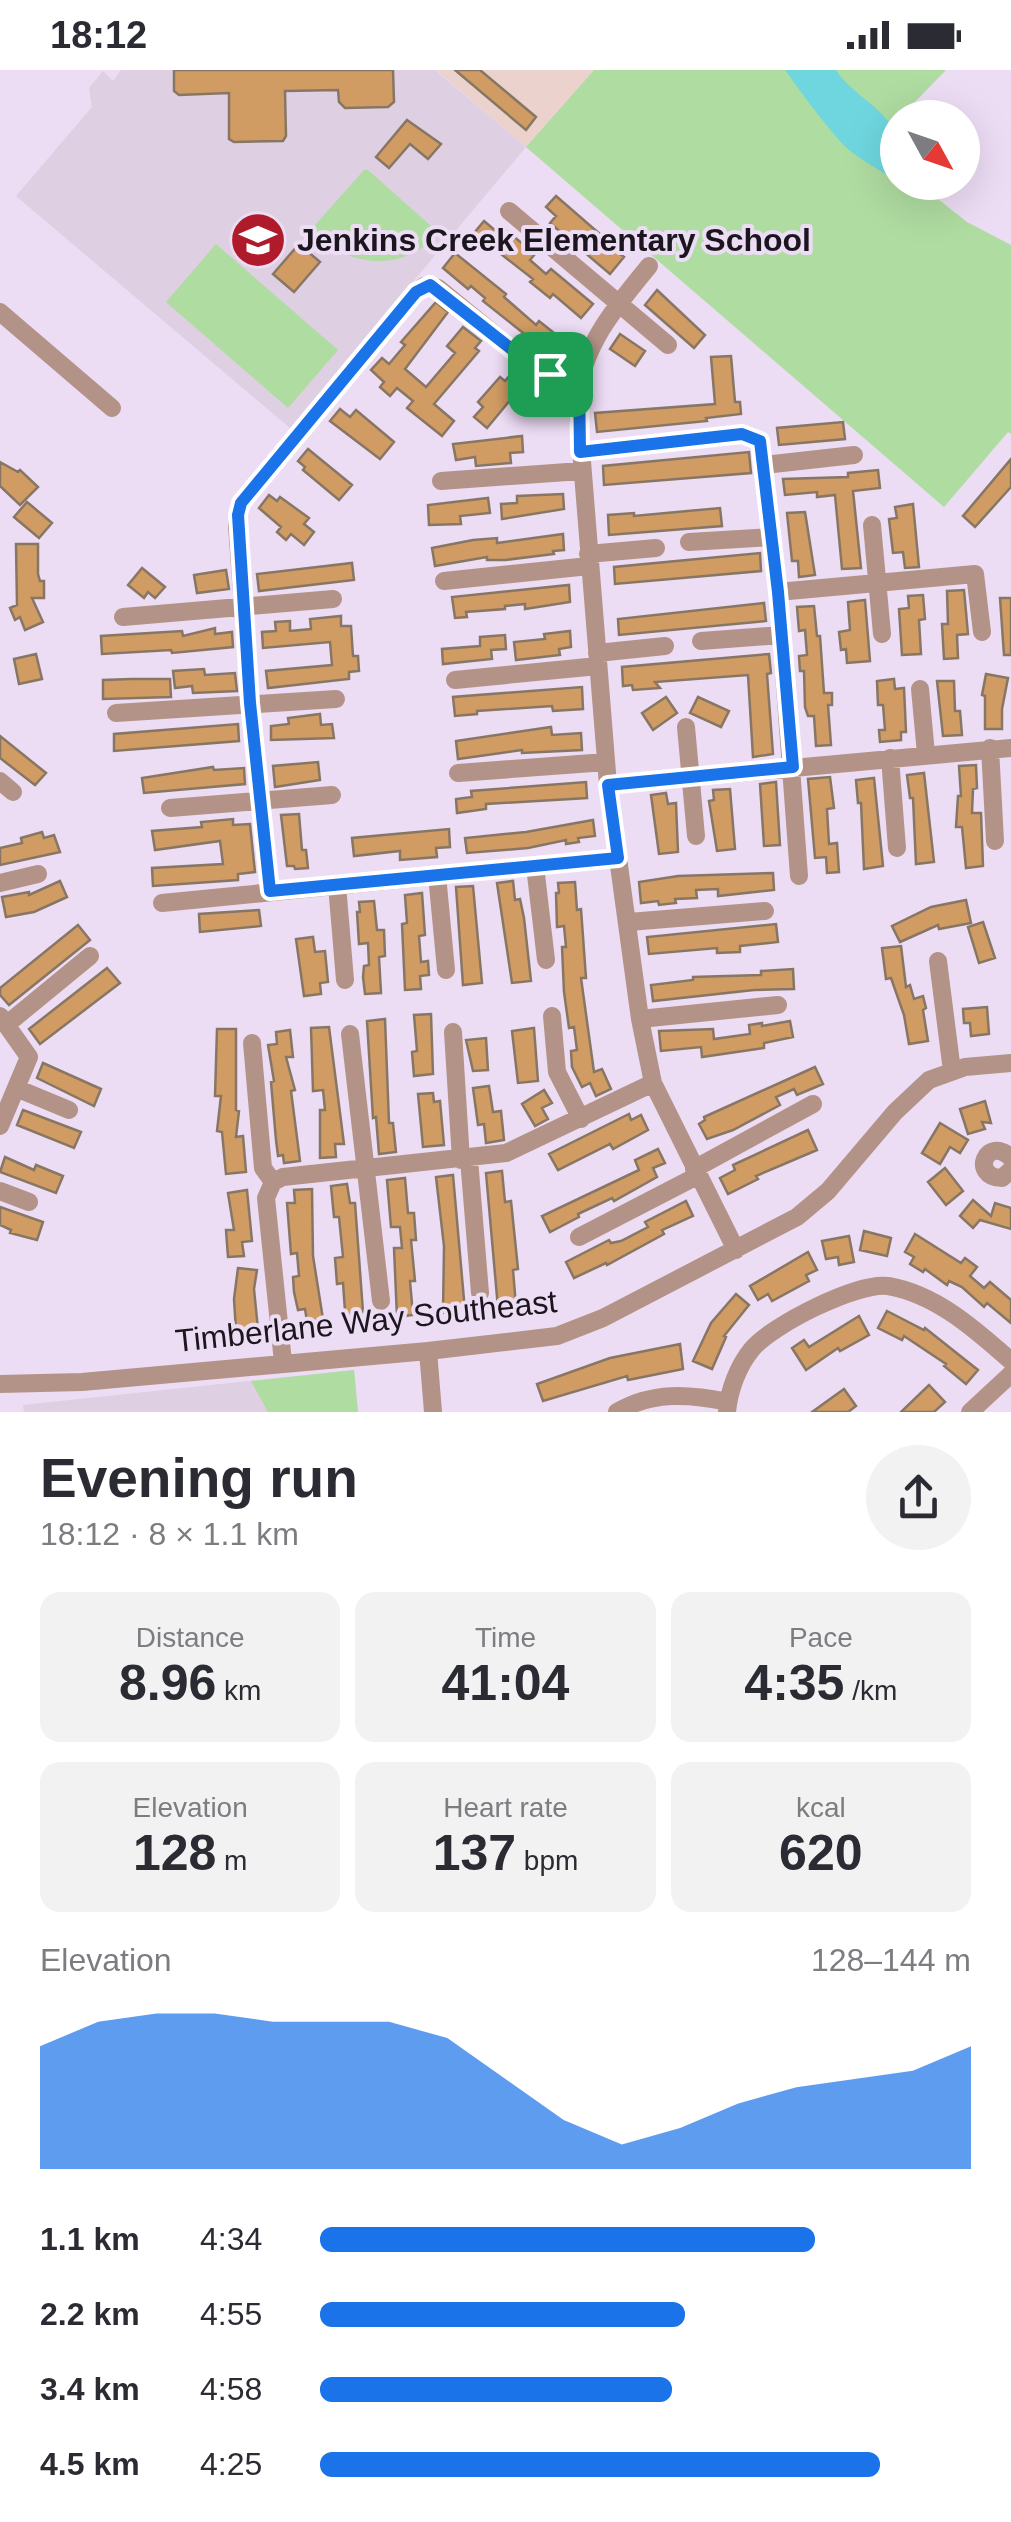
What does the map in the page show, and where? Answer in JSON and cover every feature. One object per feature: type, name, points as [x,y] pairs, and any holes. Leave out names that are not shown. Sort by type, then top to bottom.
[{"type":"street","points":[[509,211],[668,345]]},
{"type":"street","points":[[650,266],[594,342],[579,378],[581,471],[597,660],[608,785],[652,1083],[736,1250]]},
{"type":"street","points":[[270,891],[250,703],[237,526],[241,503],[416,292],[430,285],[538,370],[579,378]]},
{"type":"street","points":[[0,312],[112,408]]},
{"type":"street","points":[[580,452],[742,434],[756,438],[762,445],[778,592],[799,876]]},
{"type":"street","points":[[764,464],[854,456]]},
{"type":"street","points":[[441,482],[581,471]]},
{"type":"street","points":[[872,525],[882,634]]},
{"type":"street","points":[[689,542],[772,536]]},
{"type":"street","points":[[444,581],[656,548]]},
{"type":"street","points":[[778,592],[975,574],[982,632]]},
{"type":"street","points":[[123,618],[334,600]]},
{"type":"street","points":[[701,642],[781,635]]},
{"type":"street","points":[[455,680],[665,646]]},
{"type":"street","points":[[898,848],[907,756],[920,689]]},
{"type":"street","points":[[116,713],[336,699]]},
{"type":"street","points":[[686,727],[696,836]]},
{"type":"street","points":[[990,748],[994,842]]},
{"type":"street","points":[[608,785],[1011,748]]},
{"type":"street","points":[[458,772],[606,762]]},
{"type":"street","points":[[170,808],[332,795]]},
{"type":"street","points":[[162,902],[618,858]]},
{"type":"street","points":[[535,866],[546,960]]},
{"type":"street","points":[[0,883],[38,874]]},
{"type":"street","points":[[437,875],[446,970]]},
{"type":"street","points":[[338,885],[345,980]]},
{"type":"street","points":[[629,922],[765,911]]},
{"type":"street","points":[[0,1126],[29,1057],[3,1021],[90,956]]},
{"type":"street","points":[[938,961],[952,1071]]},
{"type":"street","points":[[640,1019],[778,1005]]},
{"type":"street","points":[[552,1016],[557,1072],[580,1119]]},
{"type":"street","points":[[453,1032],[480,1293]]},
{"type":"street","points":[[350,1034],[380,1301]]},
{"type":"street","points":[[252,1043],[263,1168],[272,1182]]},
{"type":"street","name":"Timberlane Way Southeast","points":[[0,1384],[82,1382],[557,1336],[603,1318],[736,1250],[816,1202],[895,1112],[929,1080],[984,1064],[1011,1063]]},
{"type":"street","points":[[283,1362],[266,1198],[272,1182],[283,1177],[465,1160],[518,1149],[652,1083]]},
{"type":"street","points":[[16,1088],[69,1110]]},
{"type":"street","points":[[579,1237],[813,1104]]},
{"type":"street","points":[[1011,1158],[996,1150],[984,1162],[986,1172],[993,1178],[1002,1178],[1011,1170]]},
{"type":"street","points":[[0,1191],[28,1202]]},
{"type":"street","points":[[618,1412],[651,1399],[678,1395],[728,1407],[742,1366],[756,1344],[834,1298],[870,1284],[902,1290],[940,1307],[974,1328],[1011,1360]]},
{"type":"street","points":[[428,1351],[434,1412]]},
{"type":"street","points":[[970,1412],[1011,1374]]},
{"type":"shaded area","name":"Jenkins Creek Elementary School","points":[[121,70],[435,70],[526,147],[290,428],[16,196],[92,107],[89,88],[103,71],[113,81]]},
{"type":"shaded area","points":[[436,70],[594,70],[526,147]]},
{"type":"shaded area","points":[[354,1370],[358,1412],[24,1412],[23,1405]]},
{"type":"green space","points":[[594,70],[946,70],[917,100],[880,100],[880,138],[873,145],[880,151],[880,200],[939,200],[967,222],[1011,245],[1011,434],[1008,432],[944,507],[526,147]]},
{"type":"green space","points":[[364,170],[440,234],[407,256],[375,261],[342,253],[307,234]]},
{"type":"green space","points":[[216,244],[338,350],[288,408],[166,302]]},
{"type":"green space","points":[[354,1370],[358,1412],[268,1412],[251,1381]]},
{"type":"water","points":[[785,70],[836,70],[879,111],[880,170],[844,145]]},
{"type":"building","points":[[174,70],[393,70],[394,102],[388,107],[345,108],[339,102],[338,90],[285,91],[283,141],[234,142],[229,139],[229,93],[179,95],[174,91]]},
{"type":"building","points":[[455,70],[480,70],[536,117],[526,130]]},
{"type":"building","points":[[407,120],[441,144],[428,159],[410,144],[389,168],[376,157]]},
{"type":"building","points":[[556,196],[601,235],[596,242],[610,254],[614,249],[624,257],[610,274],[550,223],[556,216],[546,207]]},
{"type":"building","points":[[484,221],[497,232],[502,227],[535,254],[530,260],[546,274],[551,269],[593,304],[581,318],[553,294],[550,298],[530,282],[533,279],[474,233]]},
{"type":"building","points":[[299,244],[320,262],[294,292],[273,274]]},
{"type":"building","points":[[455,253],[506,294],[504,297],[536,325],[539,321],[564,341],[552,356],[483,301],[485,298],[471,286],[468,289],[443,268]]},
{"type":"building","points":[[657,290],[705,335],[694,348],[645,305]]},
{"type":"building","points":[[436,302],[448,312],[405,369],[426,387],[455,353],[447,346],[463,327],[481,341],[475,348],[479,351],[434,404],[454,421],[442,436],[407,408],[413,401],[397,388],[390,396],[380,387],[384,382],[371,370],[382,358],[389,364],[405,345],[401,342]]},
{"type":"building","points":[[620,334],[645,351],[635,366],[610,349]]},
{"type":"building","points":[[731,356],[735,402],[740,402],[741,414],[597,432],[595,413],[715,404],[711,357]]},
{"type":"building","points":[[516,368],[527,381],[557,400],[548,413],[516,393],[487,428],[474,417],[483,407],[478,402],[500,377],[505,381]]},
{"type":"building","points":[[340,409],[350,417],[356,410],[394,442],[380,459],[330,421]]},
{"type":"building","points":[[843,422],[845,439],[779,445],[777,428]]},
{"type":"building","points":[[522,436],[523,452],[510,453],[511,463],[476,466],[475,457],[456,460],[453,444]]},
{"type":"building","points":[[308,449],[352,485],[339,500],[303,470],[305,467],[298,461]]},
{"type":"building","points":[[749,452],[751,473],[604,485],[603,466]]},
{"type":"building","points":[[1011,459],[1011,487],[975,527],[963,516]]},
{"type":"building","points":[[0,462],[20,470],[38,487],[20,505],[0,486]]},
{"type":"building","points":[[878,470],[880,488],[853,491],[861,568],[842,569],[835,495],[785,495],[783,479],[848,477],[848,473]]},
{"type":"building","points":[[563,494],[564,509],[502,519],[501,504],[517,503],[517,496]]},
{"type":"building","points":[[269,495],[277,501],[280,497],[309,518],[304,524],[314,532],[304,545],[291,534],[286,540],[277,532],[281,527],[259,508]]},
{"type":"building","points":[[488,498],[490,513],[460,516],[461,524],[429,525],[428,505]]},
{"type":"building","points":[[27,502],[52,523],[39,538],[14,517]]},
{"type":"building","points":[[913,504],[919,567],[905,568],[903,552],[893,553],[889,519],[897,518],[895,507]]},
{"type":"building","points":[[720,508],[722,526],[609,535],[608,515]]},
{"type":"building","points":[[805,512],[815,575],[799,577],[798,561],[792,561],[787,513]]},
{"type":"building","points":[[563,534],[564,550],[553,551],[554,554],[505,560],[487,557],[435,566],[432,548],[473,540],[497,538],[497,543]]},
{"type":"building","points":[[16,544],[38,544],[38,574],[40,581],[44,581],[44,598],[32,598],[43,622],[25,630],[20,617],[15,620],[10,608],[17,605]]},
{"type":"building","points":[[760,553],[761,571],[615,584],[614,567]]},
{"type":"building","points":[[352,563],[354,580],[259,591],[257,574]]},
{"type":"building","points":[[142,568],[165,587],[155,598],[148,592],[144,598],[128,585]]},
{"type":"building","points":[[226,570],[229,589],[197,593],[194,575]]},
{"type":"building","points":[[569,585],[570,602],[525,609],[525,604],[505,606],[466,612],[467,617],[455,618],[452,597]]},
{"type":"building","points":[[964,590],[968,634],[957,635],[958,658],[944,659],[942,624],[948,624],[947,591]]},
{"type":"building","points":[[923,595],[925,619],[919,620],[921,654],[902,655],[899,609],[909,608],[908,596]]},
{"type":"building","points":[[1000,598],[1011,598],[1011,655],[1004,655]]},
{"type":"building","points":[[865,600],[870,661],[847,663],[839,632],[850,630],[848,602]]},
{"type":"building","points":[[764,603],[766,621],[619,635],[618,619]]},
{"type":"building","points":[[814,606],[824,693],[832,693],[832,705],[828,705],[831,745],[816,746],[814,716],[808,716],[805,707],[804,671],[800,671],[799,656],[807,655],[805,630],[799,631],[797,607]]},
{"type":"building","points":[[341,616],[341,626],[351,626],[353,656],[358,656],[359,671],[349,672],[349,679],[268,688],[266,671],[332,665],[330,642],[263,648],[262,632],[276,631],[275,622],[290,621],[290,631],[311,629],[310,619]]},
{"type":"building","points":[[215,628],[215,634],[232,632],[233,647],[102,654],[101,636],[182,631],[183,636]]},
{"type":"building","points":[[570,631],[571,647],[559,649],[560,655],[516,660],[514,642],[545,639],[544,634]]},
{"type":"building","points":[[505,635],[506,649],[491,650],[492,659],[443,664],[442,649],[480,646],[480,637]]},
{"type":"building","points":[[36,654],[42,679],[19,684],[14,659]]},
{"type":"building","points":[[769,654],[773,754],[753,757],[748,675],[655,682],[660,688],[633,690],[632,685],[623,686],[622,667]]},
{"type":"building","points":[[204,669],[205,675],[235,673],[237,691],[193,693],[192,686],[175,688],[173,671]]},
{"type":"building","points":[[986,674],[1008,678],[1002,729],[985,729],[982,695]]},
{"type":"building","points":[[170,679],[171,697],[103,699],[103,680]]},
{"type":"building","points":[[894,679],[895,689],[904,688],[906,732],[901,732],[901,740],[880,742],[879,730],[885,730],[877,681]]},
{"type":"building","points":[[937,681],[954,681],[955,711],[960,711],[962,735],[943,736]]},
{"type":"building","points":[[582,687],[583,709],[553,711],[552,706],[455,716],[453,697]]},
{"type":"building","points":[[666,697],[677,713],[653,730],[642,713]]},
{"type":"building","points":[[698,697],[729,711],[721,727],[690,713]]},
{"type":"building","points":[[320,714],[321,725],[332,724],[334,738],[271,740],[271,726],[289,724],[288,718]]},
{"type":"building","points":[[238,724],[239,741],[114,751],[114,734]]},
{"type":"building","points":[[551,727],[552,735],[581,733],[582,750],[522,750],[458,759],[456,741]]},
{"type":"building","points":[[0,736],[46,773],[35,785],[0,758]]},
{"type":"building","points":[[318,762],[320,780],[275,787],[273,766]]},
{"type":"building","points":[[976,765],[972,813],[981,813],[983,866],[966,868],[962,827],[956,827],[961,796],[959,766]]},
{"type":"building","points":[[213,767],[244,768],[245,784],[144,793],[142,778]]},
{"type":"building","points":[[924,773],[934,862],[916,864],[913,798],[907,775]]},
{"type":"building","points":[[830,777],[834,808],[827,809],[829,844],[837,843],[839,872],[827,873],[826,857],[815,858],[808,779]]},
{"type":"building","points":[[874,778],[883,866],[864,869],[856,780]]},
{"type":"building","points":[[586,782],[587,798],[486,804],[486,809],[457,813],[456,799],[472,797],[471,791]]},
{"type":"building","points":[[776,782],[780,845],[764,846],[760,784]]},
{"type":"building","points":[[730,789],[735,849],[717,851],[709,801],[714,800],[713,790]]},
{"type":"building","points":[[666,793],[668,804],[676,803],[678,852],[659,854],[651,795]]},
{"type":"building","points":[[299,814],[308,868],[295,869],[287,866],[281,815]]},
{"type":"building","points":[[233,819],[233,825],[250,824],[255,872],[238,874],[238,880],[153,886],[152,868],[223,864],[220,841],[155,850],[152,831],[202,827],[201,822]]},
{"type":"building","points":[[593,820],[595,836],[578,838],[579,842],[566,844],[566,840],[467,853],[465,838]]},
{"type":"building","points":[[449,829],[450,847],[436,848],[437,857],[400,860],[400,851],[354,856],[352,838]]},
{"type":"building","points":[[42,832],[44,838],[54,835],[60,852],[0,865],[0,848],[22,843],[21,838]]},
{"type":"building","points":[[773,873],[774,890],[718,896],[718,889],[696,890],[697,898],[675,899],[676,903],[641,903],[639,882],[678,876]]},
{"type":"building","points":[[60,881],[67,897],[34,912],[6,917],[2,897],[29,895]]},
{"type":"building","points":[[513,881],[515,900],[520,899],[524,918],[531,981],[512,983],[497,883]]},
{"type":"building","points":[[575,882],[586,978],[581,978],[594,1072],[602,1069],[611,1089],[596,1096],[590,1083],[582,1087],[572,1067],[571,1051],[577,1050],[564,992],[564,926],[557,927],[558,883]]},
{"type":"building","points":[[473,886],[482,983],[463,985],[456,887]]},
{"type":"building","points":[[422,893],[425,935],[419,936],[421,962],[428,961],[429,975],[420,976],[421,989],[405,990],[405,895]]},
{"type":"building","points":[[966,900],[971,923],[939,929],[938,925],[900,942],[892,926],[931,907]]},
{"type":"building","points":[[374,901],[377,930],[384,930],[385,956],[379,957],[381,993],[365,994],[368,943],[359,944],[357,912],[359,902]]},
{"type":"building","points":[[259,910],[261,926],[200,932],[199,914]]},
{"type":"building","points":[[983,922],[995,958],[979,963],[968,927]]},
{"type":"building","points":[[776,924],[778,942],[740,946],[740,952],[717,953],[717,948],[649,954],[647,937]]},
{"type":"building","points":[[78,925],[90,940],[9,1005],[0,995],[0,988]]},
{"type":"building","points":[[313,937],[315,952],[325,951],[328,982],[320,983],[321,994],[304,996],[296,939]]},
{"type":"building","points":[[901,946],[906,987],[910,985],[914,999],[923,996],[928,1041],[909,1044],[891,978],[886,979],[882,948]]},
{"type":"building","points":[[107,968],[120,983],[40,1044],[29,1029]]},
{"type":"building","points":[[793,969],[794,989],[653,1001],[651,985],[693,977],[761,975],[761,971]]},
{"type":"building","points":[[987,1007],[989,1034],[971,1036],[970,1023],[964,1023],[963,1009]]},
{"type":"building","points":[[431,1014],[433,1074],[414,1076],[414,1015]]},
{"type":"building","points":[[385,1019],[389,1123],[393,1123],[396,1152],[379,1154],[367,1021]]},
{"type":"building","points":[[790,1021],[793,1037],[764,1043],[764,1048],[702,1057],[701,1047],[661,1051],[659,1031],[713,1029],[714,1039],[750,1034],[749,1025]]},
{"type":"building","points":[[329,1027],[344,1144],[335,1144],[336,1157],[320,1158],[320,1110],[325,1110],[323,1090],[313,1091],[311,1028]]},
{"type":"building","points":[[534,1028],[538,1081],[518,1083],[512,1031]]},
{"type":"building","points":[[217,1029],[236,1029],[236,1137],[243,1136],[246,1172],[226,1174],[222,1132],[217,1131],[221,1096],[215,1096]]},
{"type":"building","points":[[290,1030],[293,1057],[286,1057],[295,1090],[291,1091],[300,1161],[284,1163],[283,1155],[278,1156],[268,1045],[277,1044],[276,1032]]},
{"type":"building","points":[[486,1038],[488,1070],[473,1071],[466,1040]]},
{"type":"building","points":[[43,1063],[101,1089],[94,1106],[37,1078]]},
{"type":"building","points":[[815,1067],[823,1084],[797,1095],[794,1089],[776,1097],[780,1105],[707,1139],[699,1124],[704,1117]]},
{"type":"building","points":[[489,1086],[493,1112],[501,1111],[504,1140],[486,1143],[484,1124],[478,1125],[473,1088]]},
{"type":"building","points":[[544,1090],[552,1103],[542,1108],[548,1119],[535,1126],[522,1104]]},
{"type":"building","points":[[433,1093],[434,1102],[440,1101],[444,1145],[423,1147],[418,1094]]},
{"type":"building","points":[[985,1101],[991,1123],[982,1122],[985,1129],[968,1134],[960,1109]]},
{"type":"building","points":[[23,1110],[81,1132],[74,1148],[17,1125]]},
{"type":"building","points":[[629,1114],[631,1120],[641,1115],[648,1130],[613,1149],[610,1144],[558,1170],[549,1154]]},
{"type":"building","points":[[940,1123],[968,1140],[960,1153],[950,1147],[940,1164],[922,1153]]},
{"type":"building","points":[[808,1130],[817,1150],[756,1176],[758,1179],[728,1194],[720,1178],[735,1170],[733,1165]]},
{"type":"building","points":[[658,1149],[665,1163],[653,1168],[657,1177],[614,1201],[612,1198],[578,1214],[579,1217],[550,1232],[542,1216],[639,1170],[635,1160]]},
{"type":"building","points":[[5,1157],[34,1170],[36,1165],[63,1176],[56,1193],[0,1172]]},
{"type":"building","points":[[945,1168],[963,1191],[946,1205],[928,1182]]},
{"type":"building","points":[[502,1171],[505,1202],[511,1201],[518,1269],[513,1270],[516,1306],[498,1308],[486,1173]]},
{"type":"building","points":[[453,1175],[465,1311],[443,1313],[444,1246],[436,1177]]},
{"type":"building","points":[[405,1178],[408,1213],[414,1213],[416,1240],[411,1240],[415,1281],[410,1281],[413,1315],[397,1317],[394,1248],[402,1248],[400,1227],[391,1227],[387,1180]]},
{"type":"building","points":[[347,1184],[350,1203],[355,1203],[363,1324],[346,1325],[343,1283],[337,1284],[335,1258],[343,1257],[339,1217],[334,1217],[331,1186]]},
{"type":"building","points":[[312,1189],[313,1256],[323,1319],[307,1321],[305,1309],[298,1310],[294,1292],[293,1277],[299,1276],[297,1253],[291,1254],[287,1203],[295,1203],[294,1190]]},
{"type":"building","points":[[247,1190],[252,1241],[242,1242],[244,1256],[228,1257],[226,1230],[234,1230],[228,1193]]},
{"type":"building","points":[[973,1200],[991,1216],[995,1203],[1011,1208],[1011,1229],[980,1220],[973,1228],[960,1216]]},
{"type":"building","points":[[686,1201],[693,1216],[662,1230],[664,1234],[607,1265],[574,1278],[566,1262],[609,1240],[621,1241],[648,1227],[645,1222]]},
{"type":"building","points":[[0,1207],[43,1222],[37,1240],[10,1233],[0,1225]]},
{"type":"building","points":[[864,1231],[891,1238],[887,1256],[860,1250]]},
{"type":"building","points":[[915,1234],[961,1263],[965,1258],[977,1267],[970,1276],[984,1288],[990,1282],[1011,1300],[1011,1323],[987,1303],[984,1307],[962,1287],[949,1281],[947,1285],[925,1269],[923,1272],[910,1264],[914,1257],[905,1252]]},
{"type":"building","points":[[849,1236],[854,1262],[839,1265],[838,1257],[826,1259],[822,1241]]},
{"type":"building","points":[[808,1252],[817,1270],[806,1275],[809,1281],[772,1301],[768,1294],[758,1300],[750,1286]]},
{"type":"building","points":[[238,1268],[257,1270],[254,1289],[258,1329],[236,1331],[234,1299]]},
{"type":"building","points":[[736,1294],[749,1305],[724,1336],[712,1369],[693,1361],[711,1323]]},
{"type":"building","points":[[887,1311],[925,1328],[978,1370],[966,1384],[946,1364],[904,1336],[902,1340],[878,1328]]},
{"type":"building","points":[[859,1316],[869,1335],[840,1351],[838,1348],[806,1370],[792,1348],[804,1340],[809,1347]]},
{"type":"building","points":[[680,1344],[683,1369],[628,1380],[627,1376],[543,1401],[537,1384],[610,1358]]},
{"type":"building","points":[[929,1385],[945,1402],[934,1412],[901,1412]]},
{"type":"building","points":[[844,1389],[856,1406],[848,1412],[812,1412]]},
{"type":"place","name":"Jenkins Creek Elementary School","points":[[258,240]]},
{"type":"route","points":[[424,286],[438,288],[530,365],[550,374],[579,378],[580,452],[742,434],[760,441],[793,767],[608,785],[618,858],[270,891],[250,703],[237,526],[241,503],[424,286]]}]
